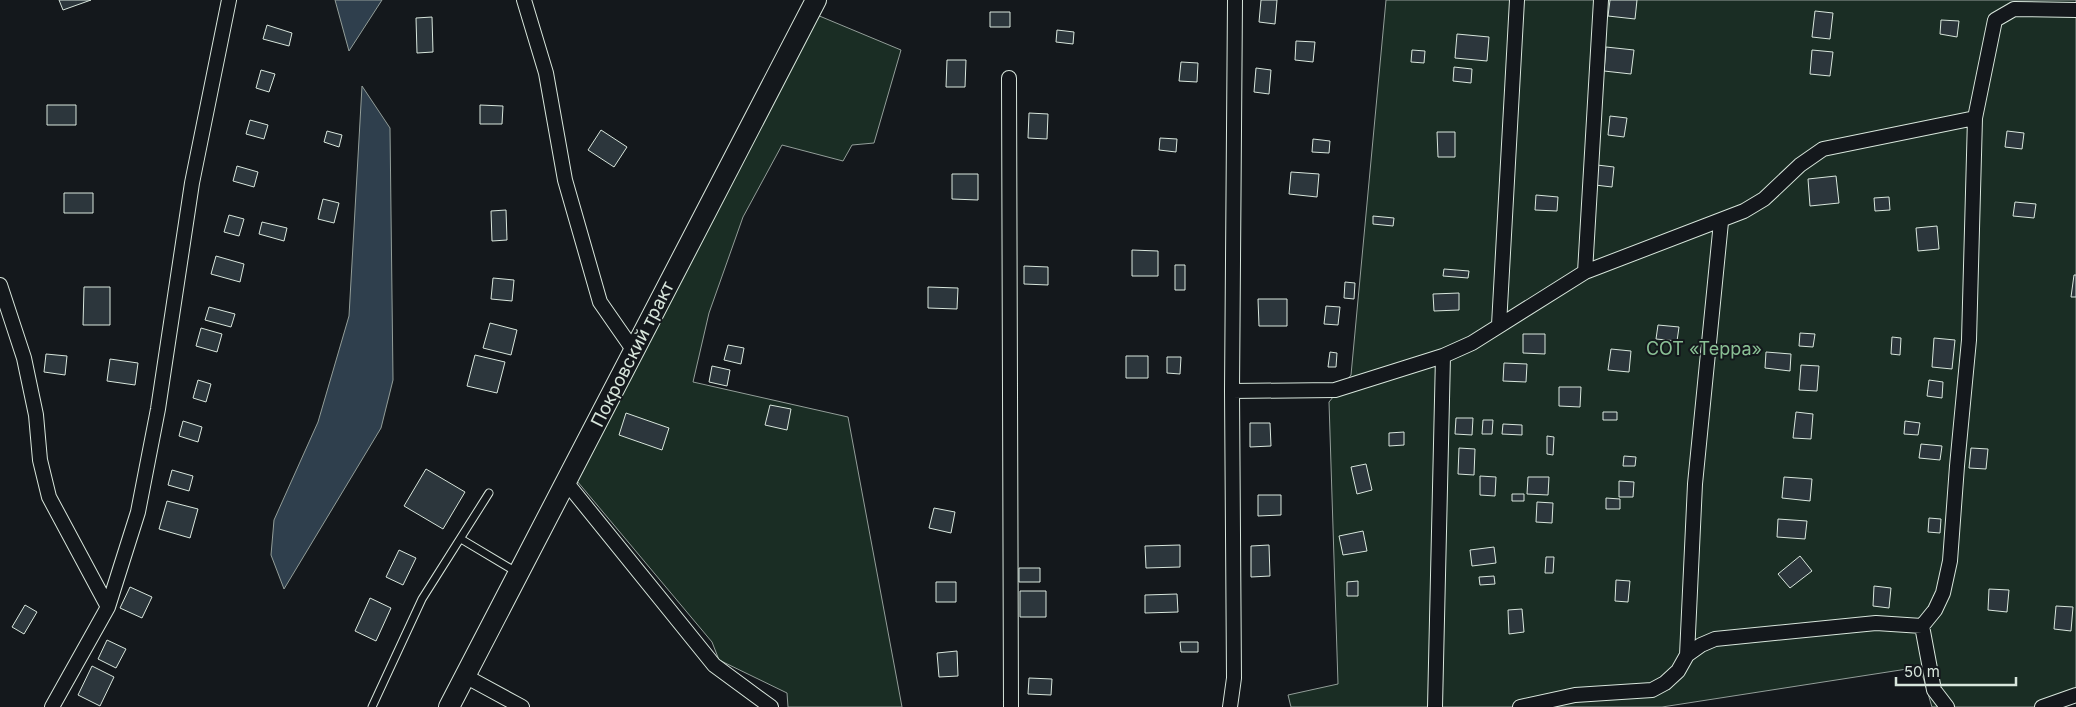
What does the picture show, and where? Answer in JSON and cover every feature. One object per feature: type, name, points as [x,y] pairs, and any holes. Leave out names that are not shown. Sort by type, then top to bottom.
[{"type":"main road","name":"Покровский тракт","points":[[449,707],[816,0]]},
{"type":"street","points":[[52,707],[108,607],[138,512],[158,410],[192,183],[229,0]]},
{"type":"street","points":[[524,0],[546,73],[565,180],[600,302],[634,352]]},
{"type":"street","points":[[1230,707],[1234,668],[1232,391],[1235,0]]},
{"type":"street","points":[[1499,325],[1517,0]]},
{"type":"street","points":[[1585,272],[1601,0]]},
{"type":"street","points":[[1948,707],[1934,690],[1922,626],[1935,610],[1943,593],[1950,561],[1969,340],[1975,118],[1995,20],[2014,9],[2076,10]]},
{"type":"street","points":[[1009,78],[1011,707]]},
{"type":"street","points":[[1232,391],[1335,390],[1443,356],[1472,343],[1585,272],[1721,222],[1764,199],[1800,165],[1823,149],[1842,143],[1975,118]]},
{"type":"street","points":[[1687,655],[1694,484],[1721,222]]},
{"type":"street","points":[[0,285],[24,358],[36,415],[40,460],[49,497],[108,607]]},
{"type":"street","points":[[1435,707],[1443,356]]},
{"type":"street","points":[[566,482],[714,665],[739,686],[771,707]]},
{"type":"street","points":[[1520,707],[1576,695],[1652,690],[1665,683],[1678,671],[1687,655],[1701,645],[1726,638],[1876,623],[1922,626]]},
{"type":"street","points":[[465,676],[522,707]]},
{"type":"street","points":[[2042,707],[2076,696]]},
{"type":"lane","points":[[372,707],[422,599],[489,492]]},
{"type":"lane","points":[[461,539],[518,573]]},
{"type":"green space","name":"СОТ «Терра»","points":[[1386,0],[2076,0],[2076,701],[2061,707],[1932,707],[1920,667],[1662,707],[1291,707],[1288,695],[1338,684],[1329,402],[1351,375]]},
{"type":"green space","points":[[817,15],[901,50],[874,143],[852,145],[843,161],[782,145],[743,217],[709,313],[693,382],[848,417],[902,707],[788,707],[787,693],[719,660],[712,642],[577,481]]},
{"type":"water","points":[[335,0],[382,0],[349,51]]},
{"type":"water","points":[[362,86],[390,128],[393,380],[381,428],[284,589],[271,555],[274,520],[318,422],[349,316]]},
{"type":"building","points":[[59,0],[91,0],[63,10]]},
{"type":"building","points":[[1261,0],[1277,0],[1275,24],[1259,22]]},
{"type":"building","points":[[1610,0],[1637,0],[1635,19],[1608,16]]},
{"type":"building","points":[[1815,11],[1833,13],[1830,39],[1812,37]]},
{"type":"building","points":[[990,12],[1010,12],[1010,27],[990,27]]},
{"type":"building","points":[[432,17],[433,52],[417,53],[416,18]]},
{"type":"building","points":[[1941,20],[1959,21],[1957,37],[1940,34]]},
{"type":"building","points":[[267,25],[292,33],[289,46],[263,39]]},
{"type":"building","points":[[1057,30],[1074,32],[1073,44],[1056,42]]},
{"type":"building","points":[[1457,34],[1489,37],[1487,61],[1455,58]]},
{"type":"building","points":[[1296,41],[1315,42],[1313,62],[1295,60]]},
{"type":"building","points":[[1606,47],[1634,50],[1631,74],[1604,71]]},
{"type":"building","points":[[1412,50],[1425,51],[1424,63],[1411,62]]},
{"type":"building","points":[[1812,50],[1833,52],[1830,76],[1810,74]]},
{"type":"building","points":[[947,60],[966,60],[965,87],[946,87]]},
{"type":"building","points":[[1181,62],[1198,63],[1197,82],[1179,81]]},
{"type":"building","points":[[1454,67],[1472,69],[1471,83],[1453,81]]},
{"type":"building","points":[[1256,68],[1271,70],[1269,94],[1254,92]]},
{"type":"building","points":[[261,70],[275,74],[269,92],[256,88]]},
{"type":"building","points":[[47,105],[76,105],[76,125],[47,125]]},
{"type":"building","points":[[480,105],[503,106],[502,124],[480,124]]},
{"type":"building","points":[[1029,113],[1048,114],[1047,139],[1028,138]]},
{"type":"building","points":[[1610,116],[1627,118],[1624,137],[1608,135]]},
{"type":"building","points":[[250,120],[268,125],[264,139],[246,134]]},
{"type":"building","points":[[601,130],[627,147],[614,167],[588,150]]},
{"type":"building","points":[[327,131],[342,135],[339,147],[324,142]]},
{"type":"building","points":[[2007,131],[2024,133],[2022,149],[2005,147]]},
{"type":"building","points":[[1437,132],[1455,132],[1455,157],[1438,157]]},
{"type":"building","points":[[1160,138],[1177,139],[1176,152],[1159,150]]},
{"type":"building","points":[[1313,139],[1330,141],[1329,153],[1312,152]]},
{"type":"building","points":[[1597,165],[1614,167],[1612,187],[1595,185]]},
{"type":"building","points":[[237,166],[258,172],[254,187],[233,181]]},
{"type":"building","points":[[1291,172],[1319,174],[1317,197],[1289,194]]},
{"type":"building","points":[[952,174],[978,174],[978,200],[952,199]]},
{"type":"building","points":[[1836,176],[1839,203],[1810,206],[1808,179]]},
{"type":"building","points":[[64,193],[93,193],[93,213],[64,213]]},
{"type":"building","points":[[1536,195],[1558,197],[1557,211],[1535,210]]},
{"type":"building","points":[[1889,197],[1890,210],[1875,211],[1874,198]]},
{"type":"building","points":[[323,199],[339,203],[334,223],[318,219]]},
{"type":"building","points":[[2015,202],[2036,204],[2034,218],[2013,216]]},
{"type":"building","points":[[506,210],[507,240],[492,241],[491,211]]},
{"type":"building","points":[[229,215],[244,219],[239,236],[224,232]]},
{"type":"building","points":[[1373,216],[1394,218],[1393,226],[1373,224]]},
{"type":"building","points":[[262,222],[287,228],[284,241],[259,234]]},
{"type":"building","points":[[1937,226],[1939,249],[1918,251],[1916,228]]},
{"type":"building","points":[[1132,250],[1158,251],[1158,276],[1132,276]]},
{"type":"building","points":[[216,256],[244,264],[240,282],[211,274]]},
{"type":"building","points":[[1175,265],[1185,265],[1185,290],[1175,290]]},
{"type":"building","points":[[1024,266],[1048,267],[1048,285],[1024,284]]},
{"type":"building","points":[[1444,269],[1469,271],[1468,278],[1443,276]]},
{"type":"building","points":[[2074,275],[2076,275],[2076,297],[2071,297]]},
{"type":"building","points":[[493,278],[514,280],[512,301],[491,299]]},
{"type":"building","points":[[1345,282],[1355,283],[1354,299],[1344,298]]},
{"type":"building","points":[[84,287],[110,287],[110,325],[83,325]]},
{"type":"building","points":[[928,287],[958,288],[957,309],[928,308]]},
{"type":"building","points":[[1459,293],[1459,310],[1434,311],[1433,294]]},
{"type":"building","points":[[1258,299],[1287,299],[1287,326],[1259,326]]},
{"type":"building","points":[[1326,306],[1340,307],[1338,325],[1324,324]]},
{"type":"building","points":[[209,307],[235,314],[231,327],[205,320]]},
{"type":"building","points":[[490,323],[517,330],[511,355],[483,348]]},
{"type":"building","points":[[1658,325],[1679,327],[1677,341],[1656,339]]},
{"type":"building","points":[[201,328],[222,334],[217,352],[196,346]]},
{"type":"building","points":[[1800,333],[1815,334],[1813,347],[1799,346]]},
{"type":"building","points":[[1523,334],[1545,334],[1545,354],[1523,353]]},
{"type":"building","points":[[1892,337],[1901,338],[1900,355],[1891,354]]},
{"type":"building","points":[[1934,338],[1955,340],[1952,369],[1932,367]]},
{"type":"building","points":[[728,345],[744,348],[741,364],[724,360]]},
{"type":"building","points":[[1611,349],[1631,351],[1629,372],[1608,370]]},
{"type":"building","points":[[1330,352],[1337,353],[1336,367],[1328,367]]},
{"type":"building","points":[[1766,352],[1791,354],[1790,371],[1765,368]]},
{"type":"building","points":[[46,354],[67,356],[65,375],[44,372]]},
{"type":"building","points":[[475,355],[505,362],[497,393],[467,386]]},
{"type":"building","points":[[1126,356],[1148,356],[1148,378],[1126,378]]},
{"type":"building","points":[[1167,357],[1181,357],[1180,374],[1167,373]]},
{"type":"building","points":[[110,359],[138,363],[135,385],[107,381]]},
{"type":"building","points":[[1504,363],[1527,364],[1526,382],[1503,381]]},
{"type":"building","points":[[1801,365],[1819,366],[1817,391],[1799,390]]},
{"type":"building","points":[[712,366],[730,370],[727,386],[709,382]]},
{"type":"building","points":[[198,380],[211,384],[206,402],[193,398]]},
{"type":"building","points":[[1929,380],[1943,382],[1942,398],[1927,396]]},
{"type":"building","points":[[1559,387],[1581,387],[1580,407],[1559,406]]},
{"type":"building","points":[[770,405],[791,409],[787,430],[765,425]]},
{"type":"building","points":[[1603,412],[1617,412],[1617,420],[1603,420]]},
{"type":"building","points":[[1796,412],[1813,414],[1811,439],[1793,438]]},
{"type":"building","points":[[626,413],[669,428],[662,450],[619,435]]},
{"type":"building","points":[[1456,418],[1473,418],[1472,435],[1455,434]]},
{"type":"building","points":[[1483,420],[1493,420],[1492,434],[1482,434]]},
{"type":"building","points":[[183,421],[202,427],[198,442],[179,436]]},
{"type":"building","points":[[1905,421],[1920,423],[1918,435],[1904,434]]},
{"type":"building","points":[[1250,423],[1270,423],[1271,446],[1250,447]]},
{"type":"building","points":[[1503,424],[1522,425],[1522,435],[1502,434]]},
{"type":"building","points":[[1404,432],[1404,445],[1389,446],[1389,433]]},
{"type":"building","points":[[1547,436],[1554,437],[1553,455],[1547,454]]},
{"type":"building","points":[[1921,444],[1942,446],[1940,460],[1919,458]]},
{"type":"building","points":[[1459,448],[1475,449],[1474,475],[1458,474]]},
{"type":"building","points":[[1971,448],[1988,449],[1986,469],[1969,468]]},
{"type":"building","points":[[1624,456],[1636,457],[1635,466],[1623,466]]},
{"type":"building","points":[[1366,464],[1372,490],[1357,494],[1351,467]]},
{"type":"building","points":[[426,469],[465,492],[443,529],[404,506]]},
{"type":"building","points":[[172,470],[193,476],[189,491],[168,485]]},
{"type":"building","points":[[1480,476],[1496,477],[1495,496],[1480,495]]},
{"type":"building","points":[[1528,477],[1549,477],[1548,495],[1527,494]]},
{"type":"building","points":[[1784,477],[1812,479],[1810,501],[1782,498]]},
{"type":"building","points":[[1619,481],[1634,482],[1633,497],[1619,497]]},
{"type":"building","points":[[1512,494],[1524,494],[1524,501],[1512,501]]},
{"type":"building","points":[[1258,495],[1281,495],[1281,515],[1258,516]]},
{"type":"building","points":[[1606,498],[1620,499],[1620,509],[1606,509]]},
{"type":"building","points":[[167,501],[198,509],[190,538],[159,529]]},
{"type":"building","points":[[1537,502],[1553,503],[1552,523],[1536,522]]},
{"type":"building","points":[[934,508],[955,512],[951,533],[929,528]]},
{"type":"building","points":[[1929,518],[1941,519],[1940,533],[1928,532]]},
{"type":"building","points":[[1778,519],[1807,521],[1805,539],[1777,537]]},
{"type":"building","points":[[1363,531],[1367,551],[1343,555],[1339,536]]},
{"type":"building","points":[[1180,545],[1180,567],[1146,568],[1145,546]]},
{"type":"building","points":[[1269,545],[1270,576],[1251,577],[1251,546]]},
{"type":"building","points":[[1494,547],[1496,563],[1472,566],[1470,550]]},
{"type":"building","points":[[399,550],[416,558],[403,585],[386,577]]},
{"type":"building","points":[[1800,556],[1812,571],[1790,588],[1778,574]]},
{"type":"building","points":[[1546,557],[1554,557],[1553,573],[1545,573]]},
{"type":"building","points":[[1019,568],[1040,568],[1040,582],[1019,582]]},
{"type":"building","points":[[1494,576],[1495,584],[1480,585],[1479,577]]},
{"type":"building","points":[[1616,580],[1630,581],[1628,602],[1615,601]]},
{"type":"building","points":[[1358,581],[1358,596],[1347,596],[1347,582]]},
{"type":"building","points":[[936,582],[956,582],[956,602],[936,602]]},
{"type":"building","points":[[1874,586],[1891,588],[1889,608],[1873,606]]},
{"type":"building","points":[[130,587],[152,597],[142,618],[120,608]]},
{"type":"building","points":[[1989,589],[2009,590],[2007,612],[1988,610]]},
{"type":"building","points":[[1020,591],[1046,591],[1046,617],[1020,617]]},
{"type":"building","points":[[1177,594],[1178,612],[1145,613],[1145,595]]},
{"type":"building","points":[[370,598],[391,608],[376,641],[355,631]]},
{"type":"building","points":[[25,605],[37,612],[24,634],[12,627]]},
{"type":"building","points":[[2056,606],[2073,607],[2071,631],[2054,629]]},
{"type":"building","points":[[1522,609],[1524,632],[1509,634],[1508,610]]},
{"type":"building","points":[[107,640],[126,649],[116,668],[98,659]]},
{"type":"building","points":[[1180,642],[1198,642],[1198,652],[1181,652]]},
{"type":"building","points":[[957,651],[958,676],[939,677],[937,653]]},
{"type":"building","points":[[92,666],[114,677],[100,706],[78,695]]},
{"type":"building","points":[[1029,678],[1052,679],[1051,695],[1028,694]]}]
